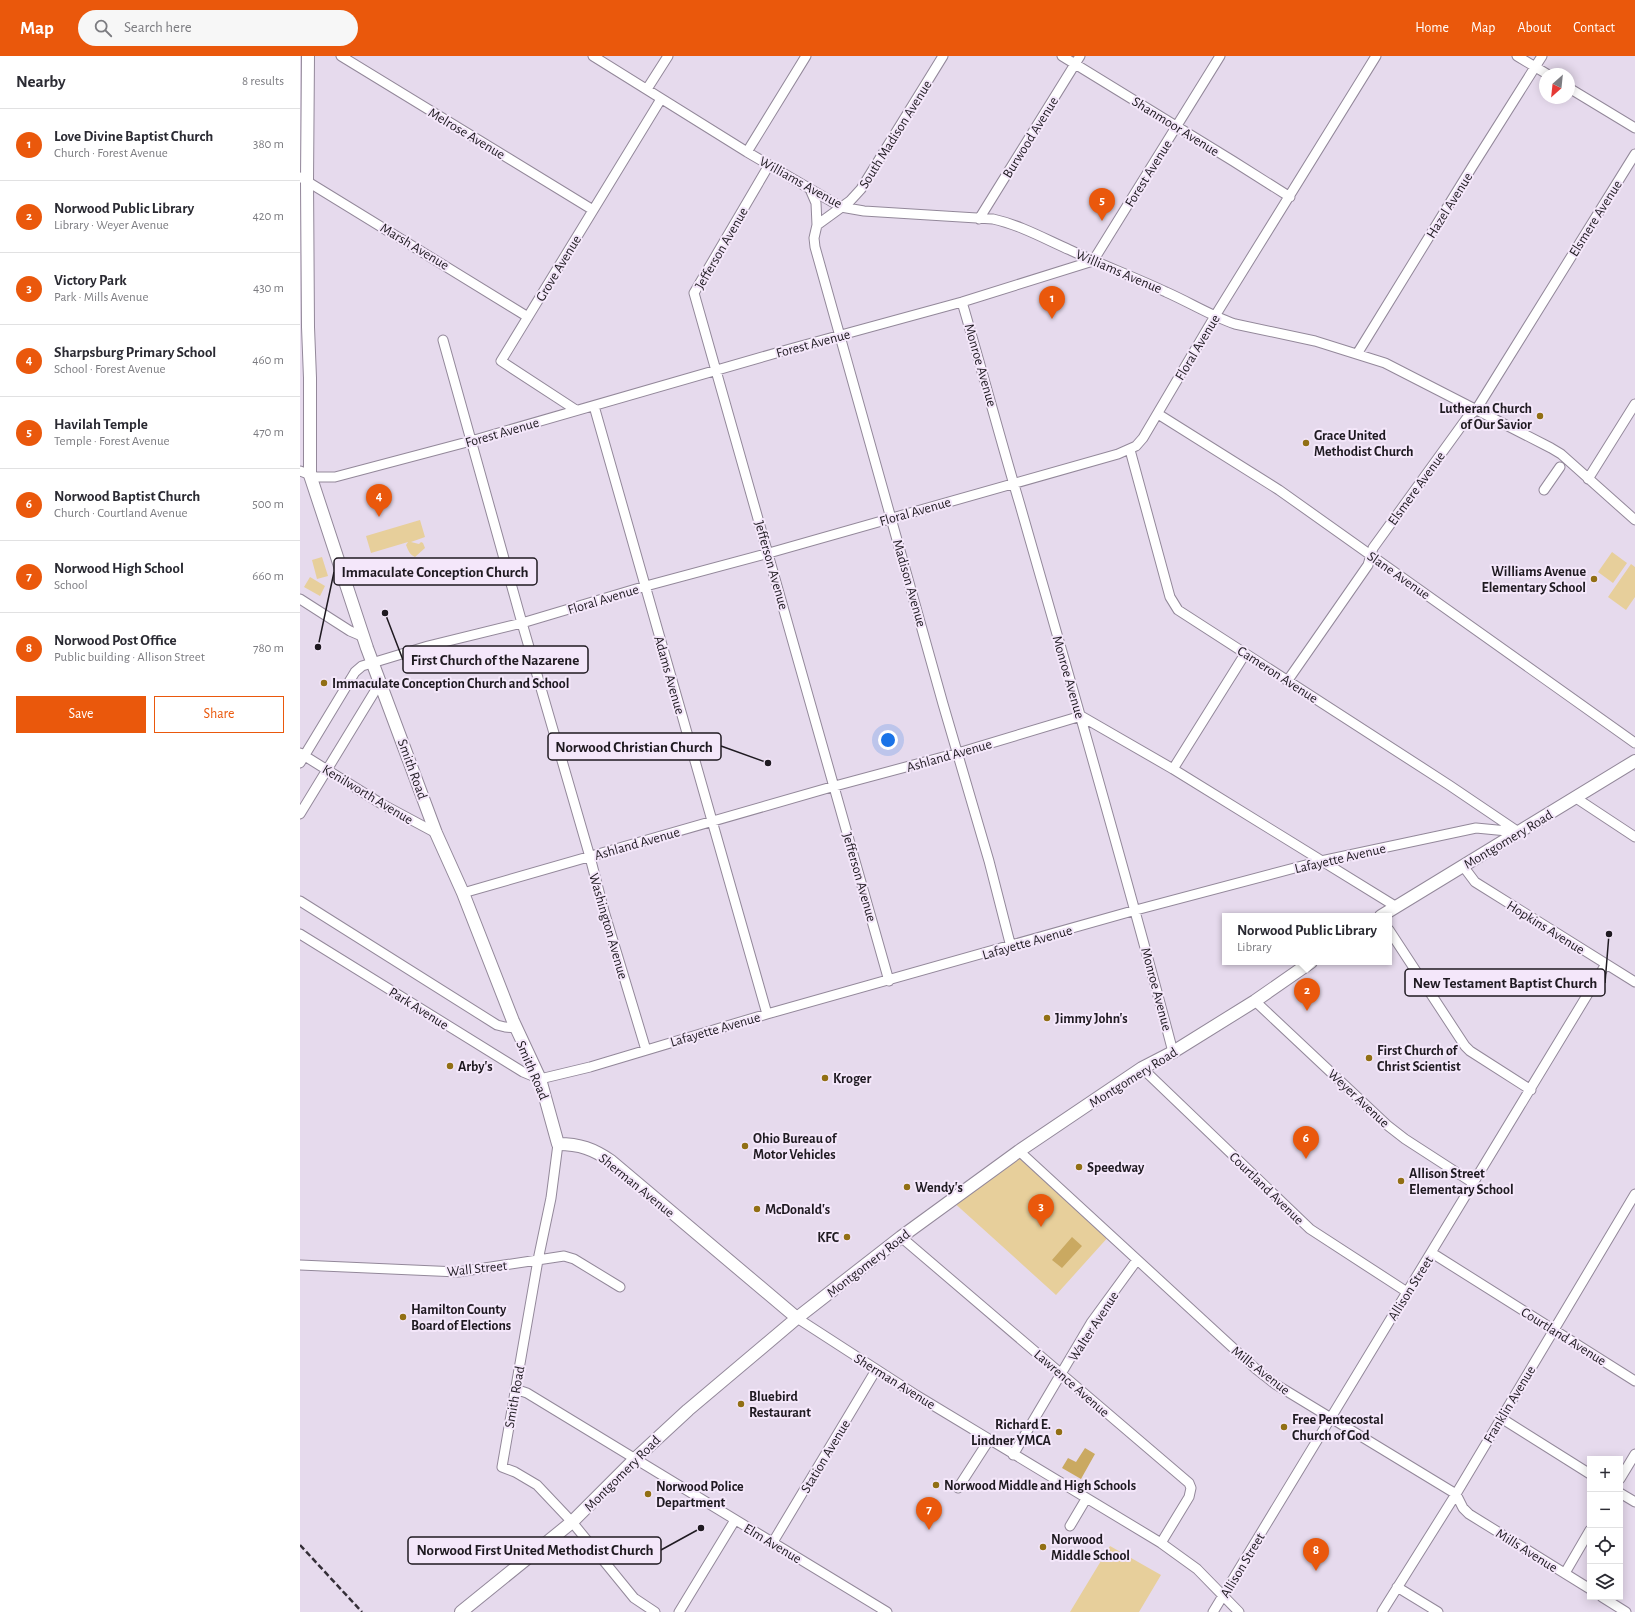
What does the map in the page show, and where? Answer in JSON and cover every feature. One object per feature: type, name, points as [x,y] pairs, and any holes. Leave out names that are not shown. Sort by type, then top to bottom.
[{"type":"main road","name":"Smith Road","points":[[308,56],[304,179],[304,324],[310,378],[305,473],[436,833],[463,893],[516,1028],[540,1079],[558,1144]]},
{"type":"main road","name":"Montgomery Road","points":[[1385,913],[1635,761]]},
{"type":"main road","name":"Montgomery Road","points":[[461,1612],[572,1522],[636,1458],[688,1410],[798,1318],[901,1237],[1019,1151],[1142,1068],[1173,1052],[1255,1001],[1307,965]]},
{"type":"main road","name":"Sherman Avenue","points":[[558,1144],[575,1144],[596,1151],[798,1318]]},
{"type":"street","name":"Melrose Avenue","points":[[340,56],[593,210]]},
{"type":"street","name":"Williams Avenue","points":[[592,56],[747,152],[841,207],[864,211],[993,219],[1019,227],[1235,324],[1310,340],[1385,364],[1561,454],[1635,520]]},
{"type":"street","points":[[647,89],[668,56]]},
{"type":"street","points":[[747,152],[806,56]]},
{"type":"street","name":"South Madison Avenue","points":[[841,207],[850,201],[861,189],[943,56]]},
{"type":"street","name":"Shanmoor Avenue","points":[[1062,56],[1290,197]]},
{"type":"street","name":"Burwood Avenue","points":[[979,219],[1080,56]]},
{"type":"street","name":"Forest Avenue","points":[[305,473],[325,478],[335,477],[471,441],[576,410],[962,302],[1093,261],[1220,56]]},
{"type":"street","name":"Floral Avenue","points":[[302,757],[355,672],[362,666],[428,646],[522,623],[646,586],[769,553],[1130,450],[1143,438],[1158,414],[1215,316],[1376,56]]},
{"type":"street","points":[[1517,56],[1539,69]]},
{"type":"street","name":"Hazel Avenue","points":[[1357,354],[1375,333],[1542,56]]},
{"type":"street","points":[[1575,92],[1635,128]]},
{"type":"street","name":"Grove Avenue","points":[[576,410],[501,361],[661,99]]},
{"type":"street","name":"Elsmere Avenue","points":[[1288,680],[1368,565],[1374,548],[1383,535],[1467,418],[1476,410],[1635,154]]},
{"type":"street","name":"Jefferson Avenue","points":[[769,165],[694,293],[769,553],[889,981]]},
{"type":"street","name":"Marsh Avenue","points":[[304,179],[528,317]]},
{"type":"street","name":"Madison Avenue","points":[[810,189],[816,203],[817,225],[814,238],[815,247],[958,753],[1011,947]]},
{"type":"street","points":[[817,225],[841,207]]},
{"type":"street","name":"Monroe Avenue","points":[[962,302],[986,380],[1136,910],[1173,1052]]},
{"type":"street","name":"Washington Avenue","points":[[443,340],[604,911],[646,1050]]},
{"type":"street","points":[[1588,479],[1635,404]]},
{"type":"street","name":"Adams Avenue","points":[[594,406],[767,1014]]},
{"type":"street","name":"Slane Avenue","points":[[1158,414],[1279,490],[1635,743]]},
{"type":"street","name":"Cameron Avenue","points":[[1130,450],[1173,604],[1178,610],[1288,680],[1518,832]]},
{"type":"street","points":[[300,464],[305,473]]},
{"type":"street","points":[[1544,490],[1560,467]]},
{"type":"street","points":[[300,599],[364,637]]},
{"type":"street","points":[[1173,769],[1245,654]]},
{"type":"street","points":[[300,814],[375,691],[383,688]]},
{"type":"street","points":[[1081,716],[1173,769],[1395,906]]},
{"type":"street","name":"Ashland Avenue","points":[[463,893],[835,786],[958,753],[1081,716]]},
{"type":"street","name":"Kenilworth Avenue","points":[[302,757],[327,770],[380,803],[436,833]]},
{"type":"street","points":[[1576,798],[1635,837]]},
{"type":"street","name":"Lafayette Avenue","points":[[540,1079],[646,1050],[767,1014],[1011,947],[1136,910],[1321,861],[1476,828],[1518,832]]},
{"type":"street","name":"Hopkins Avenue","points":[[1463,866],[1475,882],[1635,982]]},
{"type":"street","name":"Park Avenue","points":[[300,901],[498,1025],[516,1028]]},
{"type":"street","name":"Park Avenue","points":[[300,934],[523,1072],[540,1079]]},
{"type":"street","points":[[1392,935],[1465,1046],[1470,1051],[1530,1090]]},
{"type":"street","name":"Allison Street","points":[[1213,1612],[1606,964]]},
{"type":"street","name":"Weyer Avenue","points":[[1255,1001],[1387,1125],[1405,1140],[1473,1183]]},
{"type":"street","name":"Courtland Avenue","points":[[1142,1068],[1310,1229],[1407,1292]]},
{"type":"street","name":"Smith Road","points":[[558,1144],[551,1198],[538,1260],[502,1467],[515,1472],[537,1486],[572,1522]]},
{"type":"street","name":"Mills Avenue","points":[[1019,1151],[1256,1369],[1275,1384],[1456,1494],[1463,1508],[1469,1514],[1587,1587]]},
{"type":"street","name":"Franklin Avenue","points":[[1382,1612],[1456,1494],[1553,1329],[1635,1194]]},
{"type":"street","name":"Lawrence Avenue","points":[[901,1237],[1189,1483],[1191,1488],[1189,1497],[1161,1544]]},
{"type":"street","name":"Courtland Avenue","points":[[1432,1253],[1635,1381]]},
{"type":"street","name":"Wall Street","points":[[300,1264],[458,1272],[564,1256],[574,1258],[620,1287]]},
{"type":"street","name":"Walter Avenue","points":[[1013,1455],[1091,1323],[1137,1260]]},
{"type":"street","name":"Sherman Avenue","points":[[798,1318],[876,1370],[1161,1544],[1197,1569],[1239,1612]]},
{"type":"street","name":"Station Avenue","points":[[773,1542],[876,1370]]},
{"type":"street","name":"Elm Avenue","points":[[515,1390],[527,1393],[636,1458],[887,1612]]},
{"type":"street","points":[[1501,1418],[1587,1472]]},
{"type":"street","points":[[958,1488],[989,1440]]},
{"type":"street","points":[[1623,1474],[1635,1454]]},
{"type":"street","points":[[1623,1495],[1635,1502]]},
{"type":"street","points":[[1070,1526],[1086,1499]]},
{"type":"street","points":[[679,1612],[735,1520]]},
{"type":"street","points":[[572,1522],[634,1598],[655,1612]]},
{"type":"street","points":[[1565,1573],[1587,1535]]},
{"type":"street","points":[[1397,1587],[1438,1612]]},
{"type":"street","points":[[1607,1600],[1626,1612]]},
{"type":"shaded area","points":[[420,520],[425,537],[411,542],[419,544],[421,542],[425,548],[415,557],[410,554],[406,545],[408,542],[371,553],[366,536]]},
{"type":"shaded area","points":[[1612,552],[1627,563],[1613,583],[1598,572]]},
{"type":"shaded area","points":[[322,557],[328,576],[317,579],[312,560]]},
{"type":"shaded area","points":[[377,558],[380,561],[387,559],[388,563],[385,567],[373,567],[372,563]]},
{"type":"shaded area","points":[[1631,564],[1635,567],[1635,597],[1626,610],[1608,597]]},
{"type":"shaded area","points":[[310,577],[325,586],[320,596],[304,587]]},
{"type":"shaded area","points":[[1019,1151],[1110,1235],[1056,1295],[951,1200]]},
{"type":"shaded area","points":[[1072,1237],[1082,1246],[1062,1268],[1052,1260]]},
{"type":"shaded area","points":[[1085,1448],[1095,1454],[1081,1479],[1062,1468],[1068,1458],[1076,1462]]},
{"type":"shaded area","points":[[1110,1546],[1161,1575],[1139,1612],[1070,1612]]},
{"type":"railway","points":[[300,1545],[362,1612]]},
{"type":"place","name":"Havilah Temple","points":[[1102,221]]},
{"type":"place","name":"Love Divine Baptist Church","points":[[1052,319]]},
{"type":"place","name":"Lutheran Church of Our Savior","points":[[1540,416]]},
{"type":"place","name":"Grace United Methodist Church","points":[[1306,443]]},
{"type":"place","name":"Sharpsburg Primary School","points":[[379,517]]},
{"type":"place","name":"Williams Avenue Elementary School","points":[[1594,579]]},
{"type":"place","name":"First Church of the Nazarene","points":[[385,613]]},
{"type":"place","name":"Immaculate Conception Church","points":[[318,647]]},
{"type":"place","name":"Immaculate Conception Church and School","points":[[324,683]]},
{"type":"place","name":"Norwood Christian Church","points":[[768,763]]},
{"type":"place","name":"New Testament Baptist Church","points":[[1609,934]]},
{"type":"place","name":"Norwood Public Library","points":[[1307,1011]]},
{"type":"place","name":"Jimmy John's","points":[[1047,1018]]},
{"type":"place","name":"First Church of Christ Scientist","points":[[1369,1058]]},
{"type":"place","name":"Arby's","points":[[450,1066]]},
{"type":"place","name":"Kroger","points":[[825,1078]]},
{"type":"place","name":"Ohio Bureau of Motor Vehicles","points":[[745,1146]]},
{"type":"place","name":"Norwood Baptist Church","points":[[1306,1159]]},
{"type":"place","name":"Speedway","points":[[1079,1167]]},
{"type":"place","name":"Allison Street Elementary School","points":[[1401,1181]]},
{"type":"place","name":"Wendy's","points":[[907,1187]]},
{"type":"place","name":"McDonald's","points":[[757,1209]]},
{"type":"place","name":"Victory Park","points":[[1041,1227]]},
{"type":"place","name":"KFC","points":[[847,1237]]},
{"type":"place","name":"Hamilton County Board of Elections","points":[[403,1317]]},
{"type":"place","name":"Bluebird Restaurant","points":[[741,1404]]},
{"type":"place","name":"Free Pentecostal Church of God","points":[[1284,1427]]},
{"type":"place","name":"Richard E. Lindner YMCA","points":[[1059,1432]]},
{"type":"place","name":"Norwood Middle and High Schools","points":[[936,1485]]},
{"type":"place","name":"Norwood Police Department","points":[[648,1494]]},
{"type":"place","name":"Norwood First United Methodist Church","points":[[701,1528]]},
{"type":"place","name":"Norwood High School","points":[[929,1530]]},
{"type":"place","name":"Norwood Middle School","points":[[1043,1547]]},
{"type":"place","name":"Norwood Post Office","points":[[1316,1571]]}]
